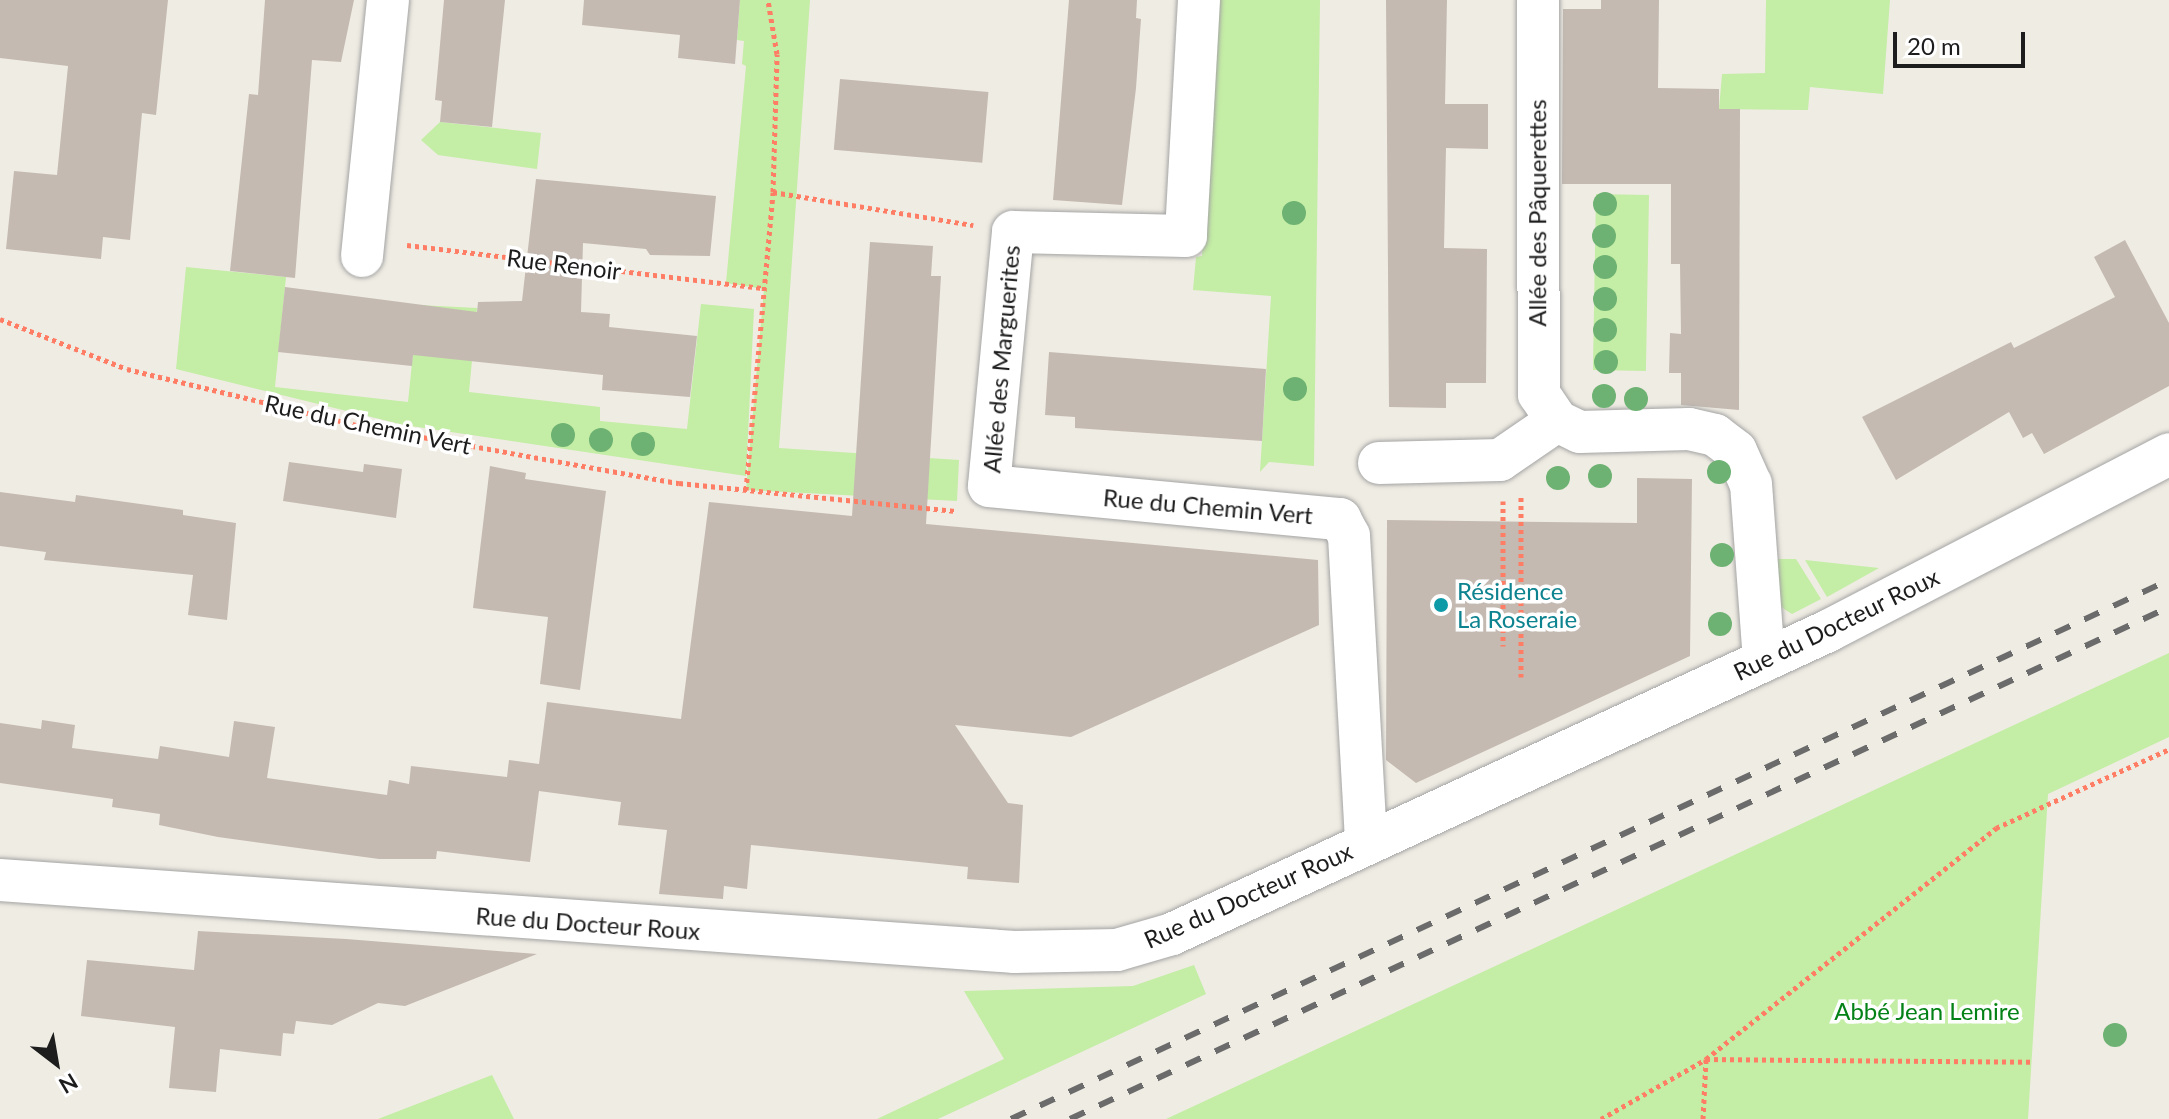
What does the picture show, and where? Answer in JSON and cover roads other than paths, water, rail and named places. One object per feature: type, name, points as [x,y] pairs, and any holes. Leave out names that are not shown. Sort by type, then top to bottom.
[{"type":"street","points":[[363,248],[388,0]]},
{"type":"street","name":"Allée des Marguerites","points":[[989,486],[1013,232],[1186,236],[1199,0]]},
{"type":"street","name":"Allée des Pâquerettes","points":[[1538,0],[1536,380],[1557,421]]},
{"type":"street","points":[[1379,463],[1500,460],[1557,421],[1580,432],[1689,429],[1715,435],[1736,451],[1751,484],[1764,661]]},
{"type":"street","name":"Rue du Docteur Roux","points":[[0,880],[999,951],[1117,950],[1172,934],[1764,661],[2169,454]]},
{"type":"street","name":"Rue du Chemin Vert","points":[[989,486],[1340,519],[1349,536],[1366,843]]},
{"type":"railway","points":[[1011,1119],[2169,580]]},
{"type":"railway","points":[[1070,1119],[2169,607]]},
{"type":"place","name":"Résidence La Roseraie","points":[[1441,605]]},
{"type":"park label","name":"Abbé Jean Lemire","points":[[1927,1011]]}]
